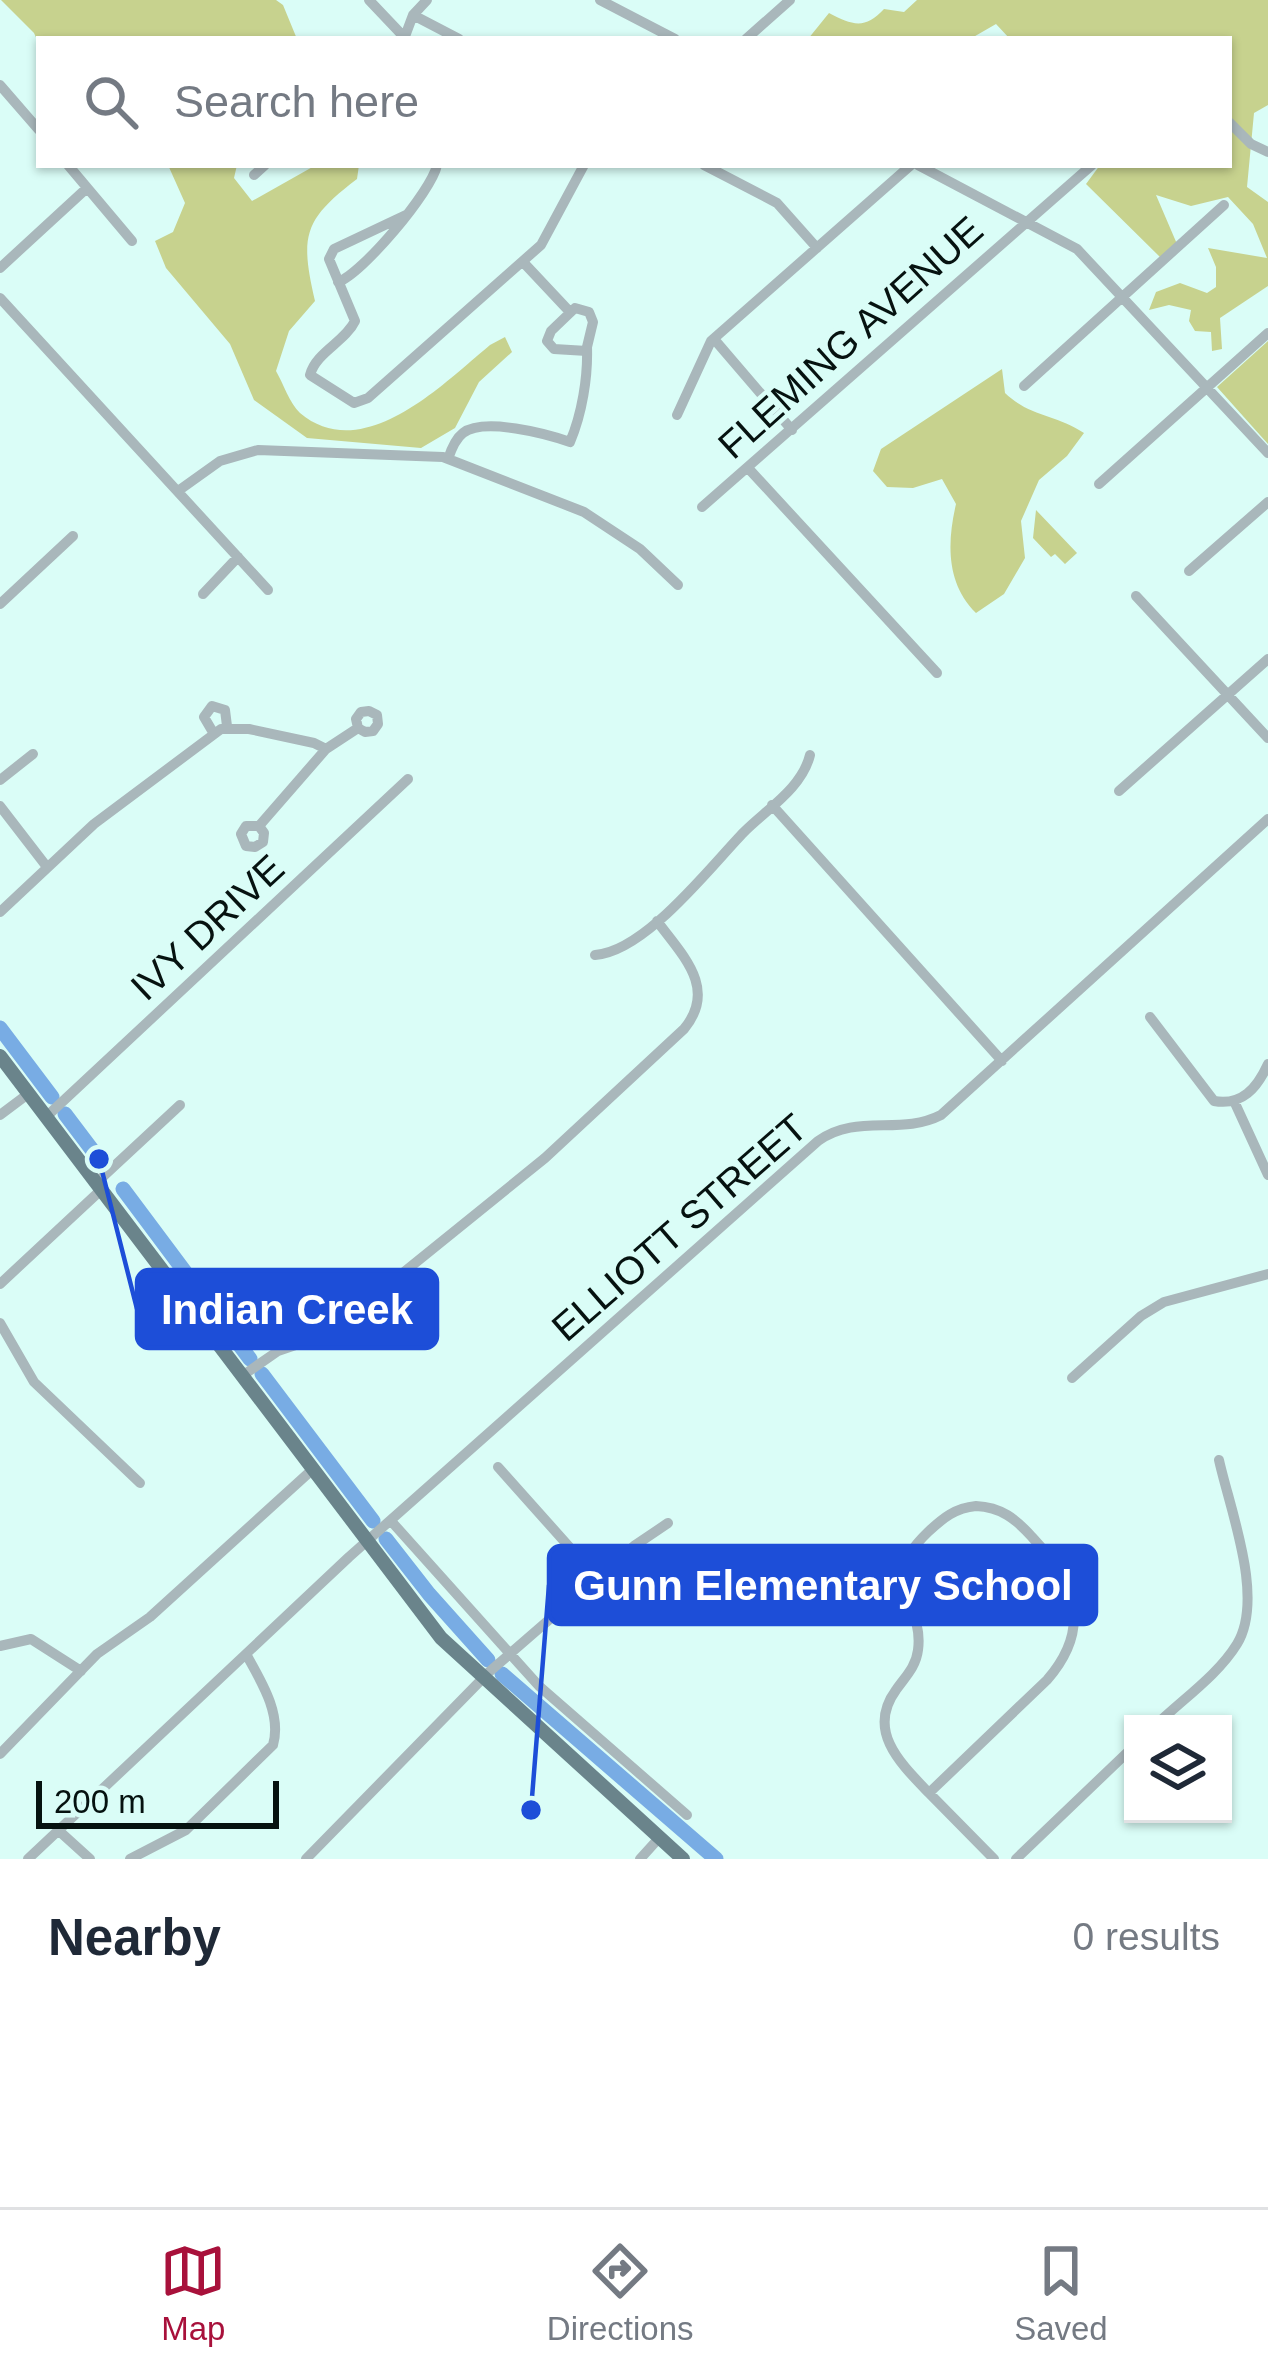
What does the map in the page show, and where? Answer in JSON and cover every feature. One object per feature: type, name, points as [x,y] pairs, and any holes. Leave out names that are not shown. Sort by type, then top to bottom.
[{"type":"main road","points":[[0,1056],[441,1638],[676,1857]]},
{"type":"street","points":[[370,0],[402,36]]},
{"type":"street","points":[[406,36],[412,15],[427,0]]},
{"type":"street","points":[[600,0],[653,34]]},
{"type":"street","points":[[749,36],[790,0]]},
{"type":"street","points":[[412,15],[453,36]]},
{"type":"street","points":[[0,85],[36,127]]},
{"type":"street","points":[[1232,125],[1251,144],[1268,152]]},
{"type":"street","points":[[70,168],[132,241]]},
{"type":"street","points":[[254,175],[262,168]]},
{"type":"street","points":[[338,282],[356,273],[427,191],[436,168]]},
{"type":"street","points":[[406,214],[334,249],[329,259],[354,315],[354,326],[313,365],[310,376],[359,404],[546,238],[582,168]]},
{"type":"street","points":[[710,168],[777,203],[817,248]]},
{"type":"street","points":[[677,415],[714,338],[910,168]]},
{"type":"street","points":[[920,168],[1077,249],[1268,453]]},
{"type":"street","name":"FLEMING AVENUE","points":[[702,507],[1088,168]]},
{"type":"street","points":[[0,268],[87,188]]},
{"type":"street","points":[[1024,386],[1224,206]]},
{"type":"street","points":[[523,262],[569,311]]},
{"type":"street","points":[[0,298],[268,590]]},
{"type":"street","points":[[448,459],[459,437],[478,428],[526,431],[570,442],[587,368],[592,316],[579,308],[569,311],[547,341],[554,349],[587,351]]},
{"type":"street","points":[[1099,484],[1268,333]]},
{"type":"street","points":[[714,338],[792,430]]},
{"type":"street","points":[[178,491],[220,461],[258,450],[448,459],[584,512],[640,549],[678,585]]},
{"type":"street","points":[[748,468],[937,673]]},
{"type":"street","points":[[1189,572],[1268,502]]},
{"type":"street","points":[[0,604],[73,536]]},
{"type":"street","points":[[203,594],[238,557]]},
{"type":"street","points":[[1136,596],[1268,738]]},
{"type":"street","points":[[1119,791],[1268,659]]},
{"type":"street","points":[[214,734],[204,717],[212,706],[224,710],[227,726]]},
{"type":"street","points":[[0,912],[94,824],[227,726],[314,742],[326,749]]},
{"type":"street","points":[[259,826],[326,749],[358,728]]},
{"type":"street","points":[[0,780],[33,754]]},
{"type":"street","points":[[595,955],[616,951],[684,898],[803,774],[810,755]]},
{"type":"street","name":"IVY DRIVE","points":[[46,1117],[408,779]]},
{"type":"street","points":[[0,806],[47,867]]},
{"type":"street","points":[[772,806],[1002,1061]]},
{"type":"street","name":"ELLIOTT STREET","points":[[28,1859],[391,1520],[828,1134],[857,1124],[908,1126],[930,1120],[1002,1061],[1268,819]]},
{"type":"street","points":[[242,1376],[278,1351],[322,1336],[341,1323],[545,1158],[684,1029],[697,1012],[700,985],[657,920]]},
{"type":"street","points":[[1150,1016],[1214,1101],[1234,1101],[1250,1093],[1268,1064]]},
{"type":"street","points":[[0,1114],[28,1094]]},
{"type":"street","points":[[1234,1101],[1268,1175]]},
{"type":"street","points":[[0,1284],[180,1105]]},
{"type":"street","points":[[1072,1378],[1164,1301],[1268,1274]]},
{"type":"street","points":[[0,1323],[34,1382],[140,1483]]},
{"type":"street","points":[[1166,1715],[1227,1657],[1240,1638],[1248,1612],[1248,1585],[1219,1460]]},
{"type":"street","points":[[498,1467],[597,1578]]},
{"type":"street","points":[[0,1754],[97,1654],[150,1617],[313,1469]]},
{"type":"street","points":[[928,1793],[1047,1680],[1064,1658],[1073,1631],[1073,1604],[1060,1569],[1014,1519],[985,1506],[946,1516],[915,1545],[903,1568],[902,1593],[918,1631],[918,1650],[911,1670],[887,1703],[885,1732],[890,1749],[928,1793],[994,1859]]},
{"type":"street","points":[[391,1520],[555,1701],[687,1815]]},
{"type":"street","points":[[306,1859],[508,1654],[668,1523]]},
{"type":"street","points":[[0,1646],[31,1640],[81,1671]]},
{"type":"street","points":[[130,1859],[186,1831],[273,1744],[277,1729],[273,1711],[246,1654]]},
{"type":"street","points":[[1016,1859],[1124,1756]]},
{"type":"street","points":[[58,1830],[90,1859]]},
{"type":"street","points":[[640,1859],[659,1838]]},
{"type":"green space","points":[[1,0],[276,0],[283,5],[296,36],[36,37]]},
{"type":"green space","points":[[917,0],[1268,0],[1268,105],[1254,113],[1247,187],[1268,202],[1268,286],[1220,318],[1222,349],[1212,351],[1211,332],[1195,331],[1189,321],[1191,310],[1169,305],[1149,310],[1156,292],[1180,283],[1207,293],[1216,287],[1216,267],[1208,248],[1267,258],[1253,224],[1228,197],[1191,206],[1156,195],[1177,244],[1161,258],[1086,184],[1098,168],[1232,168],[1232,36],[1007,36],[996,24],[975,36],[810,36],[829,13],[864,23],[884,9],[904,12]]},
{"type":"green space","points":[[169,168],[236,168],[234,178],[252,201],[311,168],[359,168],[357,179],[326,206],[310,231],[308,260],[315,301],[289,331],[276,371],[296,409],[324,427],[350,430],[375,425],[426,398],[505,337],[512,352],[479,382],[455,428],[421,448],[307,438],[254,400],[230,344],[166,268],[155,241],[173,232],[185,203]]},
{"type":"green space","points":[[1268,341],[1268,444],[1217,387]]},
{"type":"green space","points":[[1002,369],[1005,393],[1014,401],[1084,433],[1067,456],[1039,480],[1021,521],[1025,558],[1004,594],[976,613],[954,576],[950,548],[956,504],[942,479],[913,488],[887,487],[873,471],[881,449]]},
{"type":"green space","points":[[1036,510],[1077,553],[1065,564],[1033,538]]},
{"type":"waterway","points":[[0,1028],[52,1097]]},
{"type":"waterway","points":[[65,1114],[99,1159]]},
{"type":"waterway","points":[[123,1189],[250,1359]]},
{"type":"waterway","points":[[262,1374],[373,1521]]},
{"type":"waterway","points":[[386,1539],[488,1660]]},
{"type":"waterway","points":[[502,1674],[716,1859]]},
{"type":"place","name":"Indian Creek","points":[[99,1159]]},
{"type":"place","name":"Gunn Elementary School","points":[[531,1810]]}]
